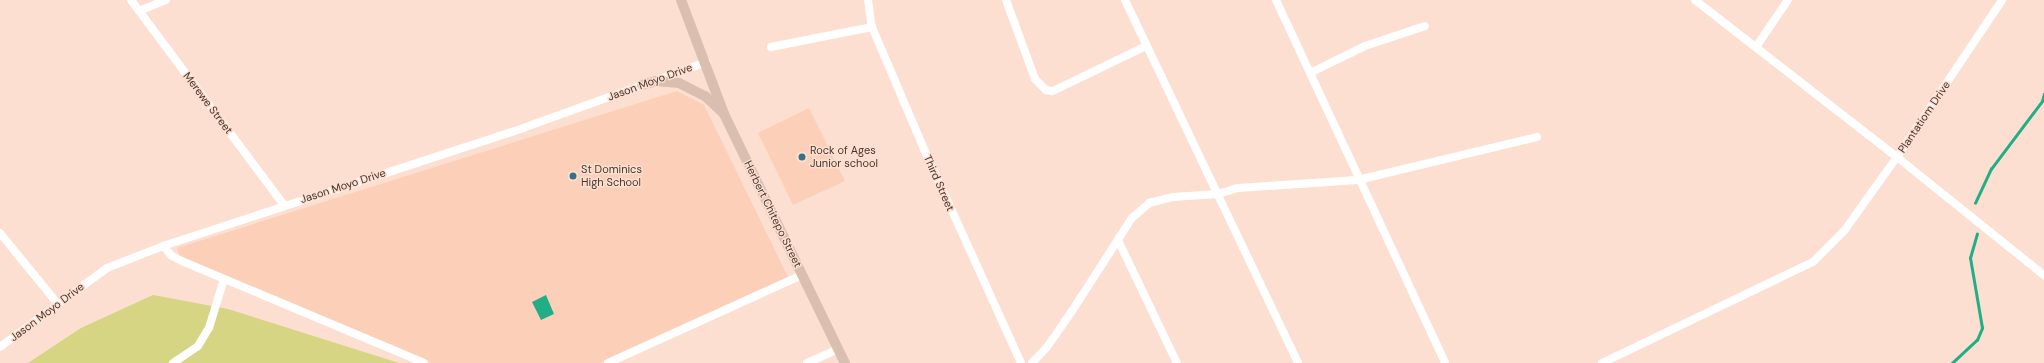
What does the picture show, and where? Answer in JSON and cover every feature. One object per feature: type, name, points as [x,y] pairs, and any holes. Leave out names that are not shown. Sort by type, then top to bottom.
[{"type":"main road","name":"Herbert Chitepo Street","points":[[681,0],[706,62],[724,114],[845,363]]},
{"type":"main road","points":[[642,85],[656,81],[679,83],[705,96],[724,114]]},
{"type":"street","name":"Merewe Street","points":[[131,0],[284,205]]},
{"type":"street","points":[[139,11],[166,0]]},
{"type":"street","name":"Third Street","points":[[868,0],[872,27],[924,149],[1021,363]]},
{"type":"street","points":[[1006,0],[1035,79],[1046,90],[1053,91],[1146,46]]},
{"type":"street","points":[[1125,0],[1298,363]]},
{"type":"street","points":[[1276,0],[1358,180],[1445,363]]},
{"type":"street","points":[[1602,363],[1813,262],[1844,231],[1897,157],[1695,0]]},
{"type":"street","points":[[1756,47],[1788,0]]},
{"type":"street","name":"Plantatiom Drive","points":[[2002,0],[1897,157],[2044,275]]},
{"type":"street","points":[[1310,73],[1365,46],[1425,26]]},
{"type":"street","points":[[771,47],[872,27]]},
{"type":"street","name":"Jason Moyo Drive","points":[[0,347],[107,268],[163,246],[515,130],[706,62]]},
{"type":"street","points":[[1032,363],[1047,347],[1132,218],[1149,203],[1173,197],[1218,194],[1238,188],[1358,180],[1537,137]]},
{"type":"street","points":[[0,233],[57,304]]},
{"type":"street","points":[[1118,240],[1177,363]]},
{"type":"street","points":[[163,246],[172,256],[424,363]]},
{"type":"street","points":[[608,363],[802,275]]},
{"type":"street","points":[[173,363],[198,346],[209,328],[224,279]]},
{"type":"street","points":[[807,363],[838,349]]},
{"type":"shaded area","name":"St Dominics High School","points":[[677,91],[704,105],[788,277],[600,363],[432,363],[180,257],[177,248]]},
{"type":"shaded area","name":"Rock of Ages Junior school","points":[[809,108],[845,181],[793,205],[758,133]]},
{"type":"shaded area","points":[[153,295],[228,309],[399,363],[28,363],[81,328]]},
{"type":"shaded area","points":[[546,295],[554,314],[541,320],[532,302]]},
{"type":"waterway","points":[[1975,203],[1991,169],[2042,101],[2044,94]]},
{"type":"waterway","points":[[1952,363],[1977,340],[1982,328],[1970,258],[1977,234]]},
{"type":"place","name":"Rock of Ages Junior school","points":[[802,157]]},
{"type":"place","name":"St Dominics High School","points":[[573,176]]}]
